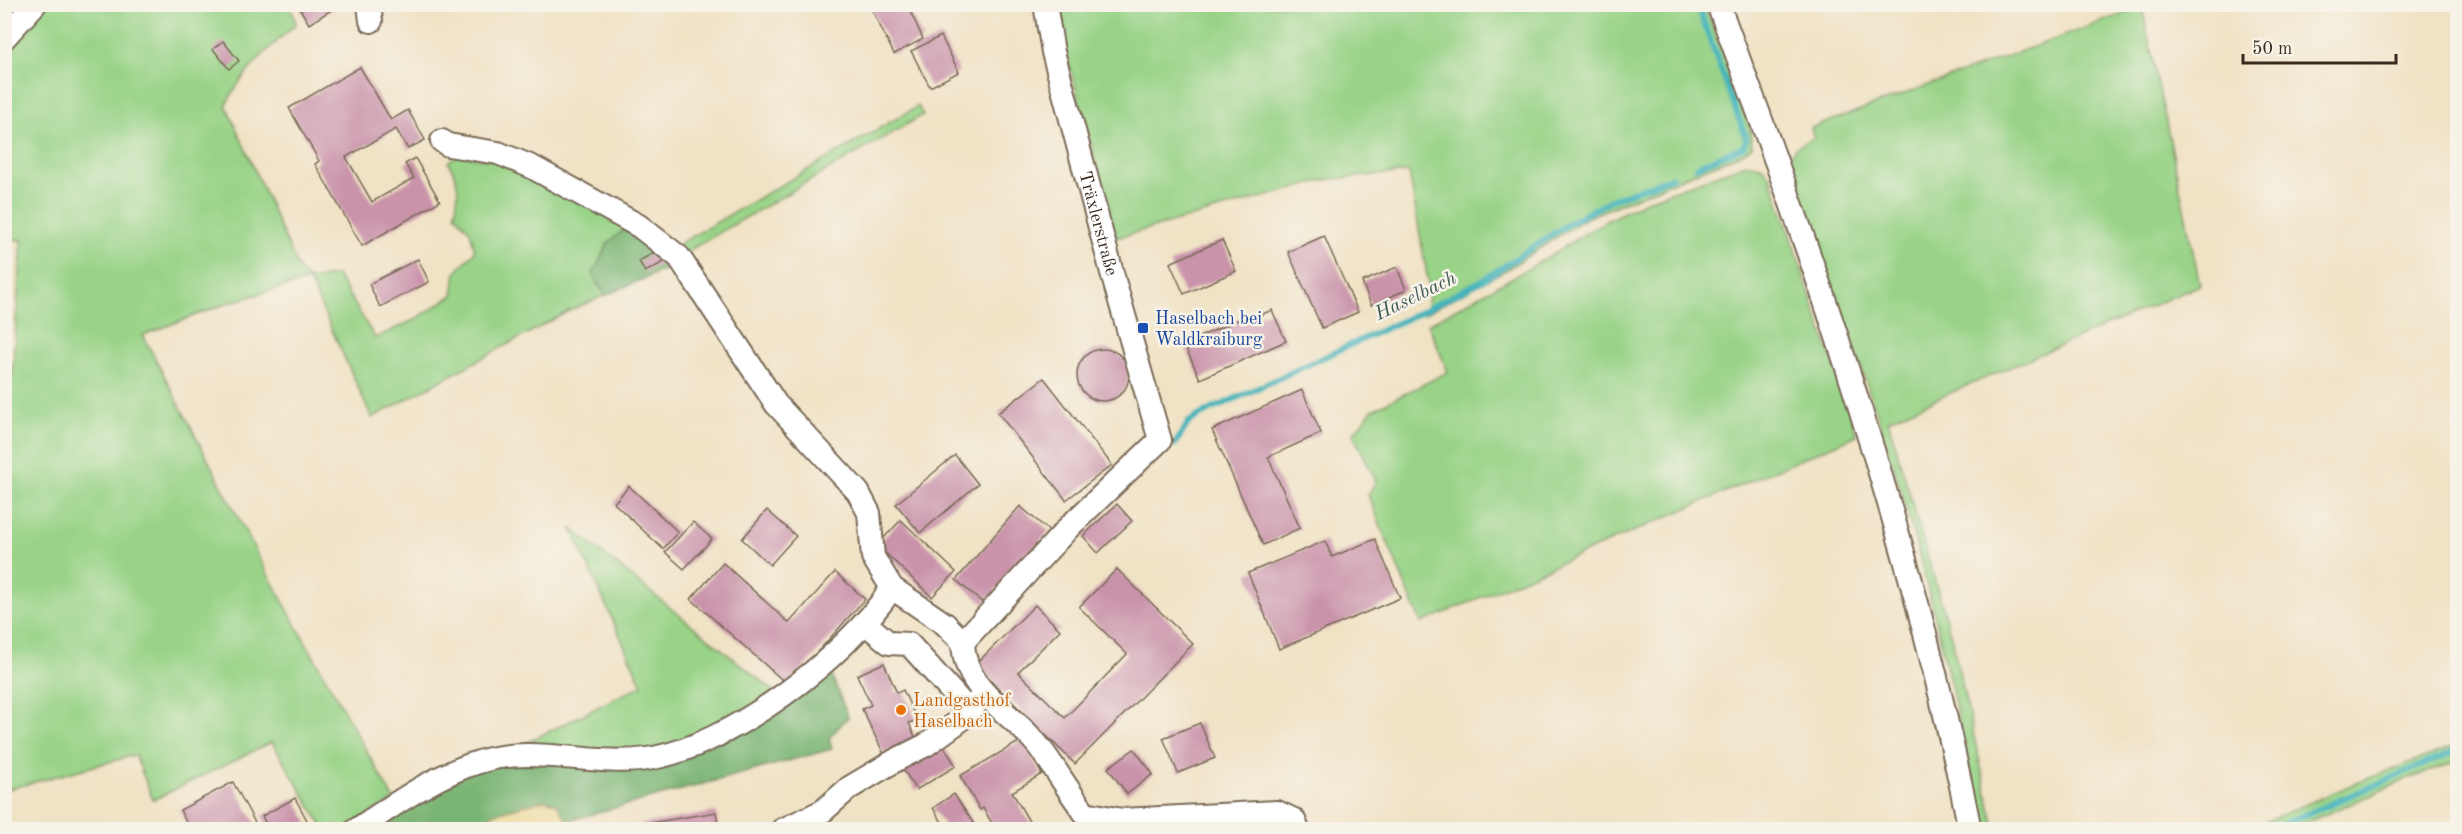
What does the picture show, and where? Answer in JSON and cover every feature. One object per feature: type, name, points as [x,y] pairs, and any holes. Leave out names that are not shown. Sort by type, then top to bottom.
[{"type":"street","points":[[4,38],[35,4]]},
{"type":"street","name":"Träxlerstraße","points":[[963,642],[1071,525],[1160,440],[1115,284],[1053,52],[1044,4]]},
{"type":"street","points":[[1718,4],[1772,147],[1878,466],[1930,648],[1970,830]]},
{"type":"street","points":[[442,141],[448,145],[498,153],[532,167],[639,226],[679,257],[776,404],[858,492],[869,513],[873,557],[892,588],[945,624],[963,642],[964,663],[968,671],[985,694],[1039,746],[1085,813],[1093,817],[1122,820],[1277,812],[1294,820],[1298,830]]},
{"type":"street","points":[[356,830],[399,801],[479,762],[511,755],[646,759],[678,751],[716,735],[788,692],[865,623],[892,588]]},
{"type":"street","points":[[865,623],[889,643],[909,644],[969,711]]},
{"type":"street","points":[[808,830],[823,811],[849,788],[896,760],[927,745],[958,722],[985,694]]},
{"type":"street","points":[[782,830],[823,811]]},
{"type":"green space","points":[[41,4],[290,5],[296,24],[248,71],[226,105],[299,270],[310,280],[337,275],[375,338],[416,319],[453,295],[456,272],[475,251],[470,231],[455,214],[457,187],[455,175],[448,162],[457,155],[514,163],[627,227],[597,284],[606,295],[571,310],[372,418],[309,280],[231,302],[143,335],[266,571],[394,800],[344,829],[324,829],[272,742],[153,800],[135,755],[5,790],[4,382],[12,378],[22,240],[5,239],[5,45]]},
{"type":"green space","points":[[1053,5],[1705,5],[1750,128],[1752,146],[1745,152],[1588,217],[1509,268],[1425,314],[1430,293],[1409,172],[1325,180],[1116,238]]},
{"type":"green space","points":[[2142,7],[2200,285],[1888,420],[1951,636],[1995,829],[1982,829],[1935,617],[1903,498],[1856,354],[1789,164],[1794,150],[1814,138],[1811,128]]},
{"type":"green space","points":[[918,106],[923,115],[683,254],[677,245]]},
{"type":"green space","points":[[1746,164],[1761,166],[1771,178],[1857,435],[1421,623],[1368,495],[1376,481],[1353,434],[1372,410],[1448,372],[1428,324],[1530,268],[1604,222],[1648,200]]},
{"type":"green space","points":[[627,227],[678,264],[606,295],[597,284],[593,273],[608,243]]},
{"type":"green space","points":[[571,528],[775,692],[724,727],[650,751],[520,746],[642,685]]},
{"type":"green space","points":[[830,671],[848,717],[829,738],[832,749],[567,821],[557,804],[545,801],[493,814],[476,829],[368,830],[473,771],[498,763],[636,766]]},
{"type":"green space","points":[[2457,745],[2457,761],[2291,829],[2248,829],[2356,783]]},
{"type":"sand","points":[[545,800],[557,804],[567,821],[550,829],[479,828],[493,814]]},
{"type":"building","points":[[307,4],[331,4],[333,9],[309,24],[300,9]]},
{"type":"building","points":[[869,4],[907,4],[923,39],[894,54]]},
{"type":"building","points":[[941,36],[959,72],[930,87],[911,51]]},
{"type":"building","points":[[223,41],[239,61],[229,69],[213,49]]},
{"type":"building","points":[[360,67],[391,120],[408,110],[425,140],[408,149],[396,129],[346,157],[372,202],[414,178],[405,164],[415,158],[440,201],[362,246],[315,164],[319,161],[289,108]]},
{"type":"building","points":[[1324,236],[1358,312],[1322,328],[1288,252]]},
{"type":"building","points":[[1222,240],[1236,271],[1184,294],[1170,263]]},
{"type":"building","points":[[4,251],[11,251],[8,329],[4,329]]},
{"type":"building","points":[[657,251],[664,262],[645,272],[639,261]]},
{"type":"building","points":[[418,259],[429,282],[380,307],[369,284]]},
{"type":"building","points":[[1397,267],[1406,290],[1371,305],[1362,282]]},
{"type":"building","points":[[1272,310],[1286,341],[1200,379],[1184,344],[1242,318],[1244,322]]},
{"type":"building","points":[[1103,349],[1113,351],[1121,357],[1127,365],[1129,375],[1127,385],[1121,393],[1113,399],[1103,401],[1093,399],[1085,393],[1079,385],[1077,375],[1079,365],[1085,357],[1093,351]]},
{"type":"building","points":[[1044,378],[1112,465],[1066,500],[998,413]]},
{"type":"building","points":[[1302,390],[1321,433],[1268,457],[1300,528],[1263,545],[1212,430]]},
{"type":"building","points":[[955,455],[978,484],[920,533],[896,504]]},
{"type":"building","points":[[629,486],[678,532],[663,549],[614,503]]},
{"type":"building","points":[[1117,504],[1132,521],[1098,553],[1083,536]]},
{"type":"building","points":[[1020,506],[1049,531],[984,604],[956,580]]},
{"type":"building","points":[[767,510],[796,536],[770,565],[742,539]]},
{"type":"building","points":[[901,520],[956,572],[932,597],[877,545]]},
{"type":"building","points":[[693,522],[712,539],[684,569],[665,552]]},
{"type":"building","points":[[1375,539],[1400,598],[1279,649],[1248,573],[1325,541],[1332,557]]},
{"type":"building","points":[[723,563],[789,623],[835,572],[865,599],[788,685],[691,599]]},
{"type":"building","points":[[1117,569],[1193,644],[1075,764],[975,665],[1035,605],[1060,630],[1018,672],[1065,718],[1127,654],[1079,607]]},
{"type":"building","points":[[884,663],[897,693],[903,690],[917,720],[909,723],[916,739],[884,754],[862,709],[871,705],[857,675]]},
{"type":"building","points":[[1200,723],[1215,758],[1178,773],[1163,738]]},
{"type":"building","points":[[1022,740],[1042,774],[1012,792],[1034,830],[996,830],[983,808],[980,810],[960,776]]},
{"type":"building","points":[[943,745],[956,766],[916,790],[903,769]]},
{"type":"building","points":[[1134,749],[1153,774],[1127,794],[1108,768]]},
{"type":"building","points":[[233,782],[259,830],[190,830],[180,810]]},
{"type":"building","points":[[954,794],[978,830],[947,830],[933,808]]},
{"type":"building","points":[[295,798],[308,822],[294,830],[269,830],[262,816]]},
{"type":"building","points":[[716,812],[719,830],[620,830],[620,828]]},
{"type":"waterway","name":"Haselbach","points":[[1696,167],[1744,146],[1746,138],[1697,4]]},
{"type":"waterway","name":"Haselbach","points":[[1175,444],[1189,422],[1200,415],[1421,312],[1483,280],[1571,222],[1611,200],[1672,177]]},
{"type":"waterway","points":[[2269,830],[2458,750]]},
{"type":"place","name":"Haselbach bei Waldkraiburg","points":[[1143,328]]},
{"type":"place","name":"Landgasthof Haselbach","points":[[901,710]]}]
